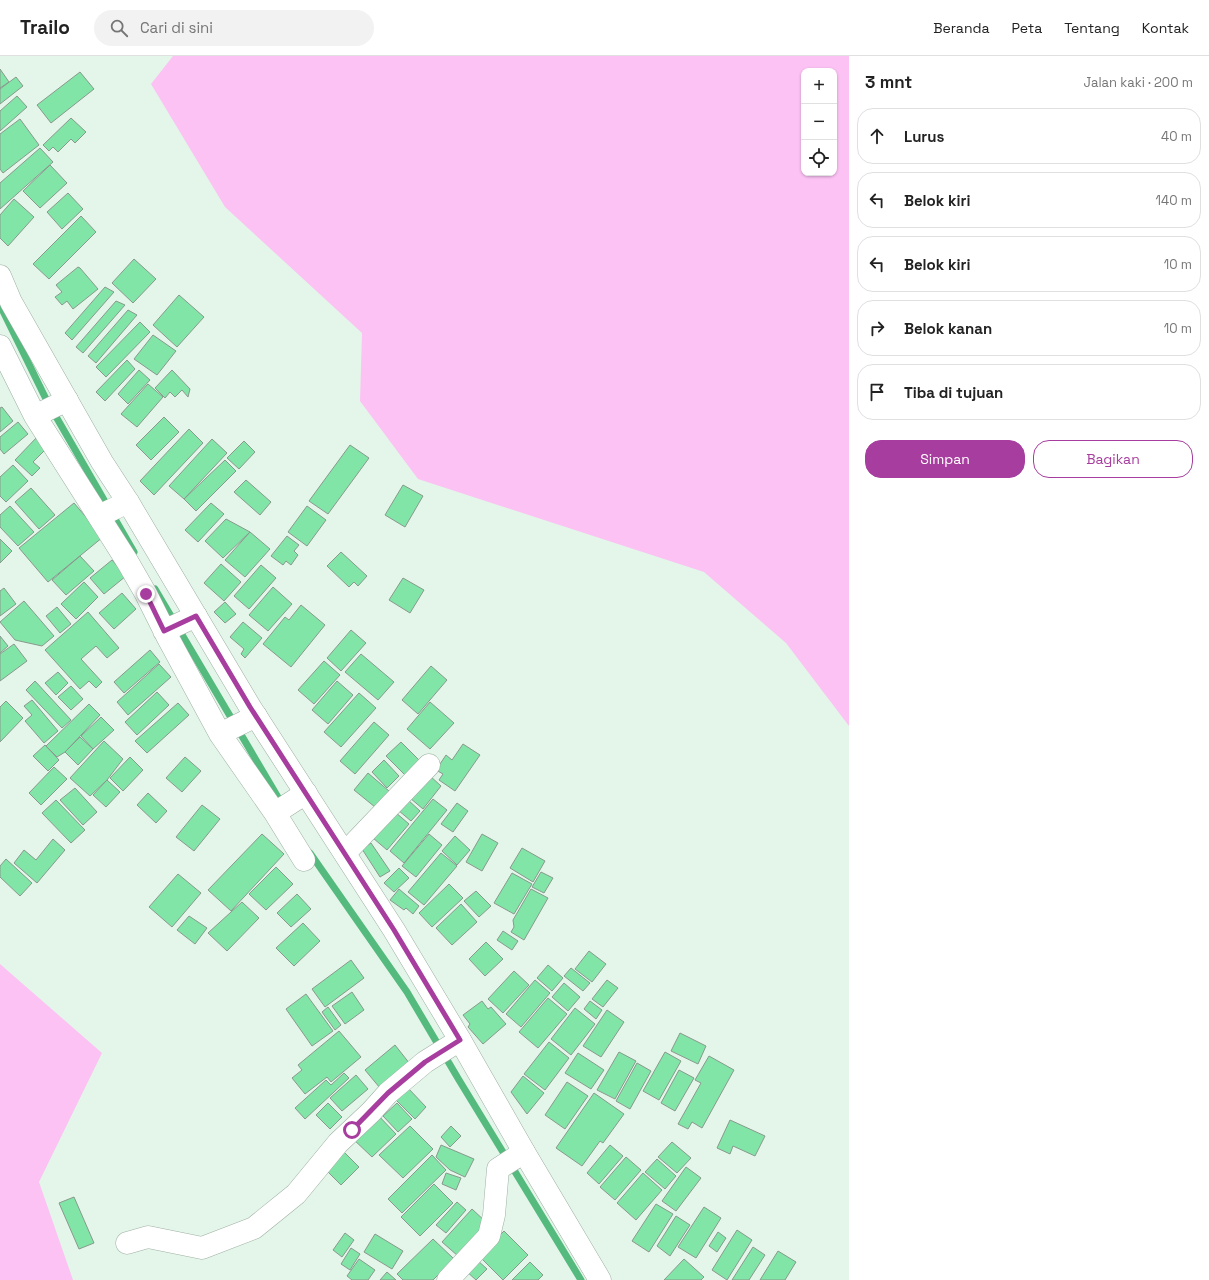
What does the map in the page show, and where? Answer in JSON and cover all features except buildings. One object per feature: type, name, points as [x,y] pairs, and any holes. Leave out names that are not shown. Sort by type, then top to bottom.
[{"type":"street","points":[[0,276],[11,302],[64,401],[127,503],[250,719],[302,795],[345,853],[394,930],[455,1043],[513,1158],[600,1280]]},
{"type":"street","points":[[0,346],[38,414],[102,515],[167,630],[222,733],[277,811],[304,860]]},
{"type":"street","points":[[38,414],[64,401]]},
{"type":"street","points":[[102,515],[127,503]]},
{"type":"street","points":[[167,630],[193,617]]},
{"type":"street","points":[[222,733],[250,719]]},
{"type":"street","points":[[345,853],[429,765]]},
{"type":"street","points":[[277,811],[302,795]]},
{"type":"street","points":[[127,1243],[148,1237],[202,1248],[254,1228],[296,1194],[338,1143],[388,1093],[425,1062],[455,1043]]},
{"type":"street","points":[[448,1280],[489,1236],[494,1215],[498,1169],[513,1158]]},
{"type":"shaded area","points":[[173,56],[849,56],[849,726],[786,643],[704,572],[418,479],[360,401],[362,333],[225,207],[151,84]]},
{"type":"shaded area","points":[[0,964],[102,1053],[39,1182],[73,1280],[0,1280]]},
{"type":"waterway","points":[[0,305],[47,401],[134,552]]},
{"type":"waterway","points":[[155,589],[282,804]]},
{"type":"waterway","points":[[310,853],[407,992],[581,1280]]},
{"type":"route","points":[[146,594],[164,631],[196,616],[250,707],[394,930],[460,1040],[425,1062],[388,1093],[352,1130]]}]
